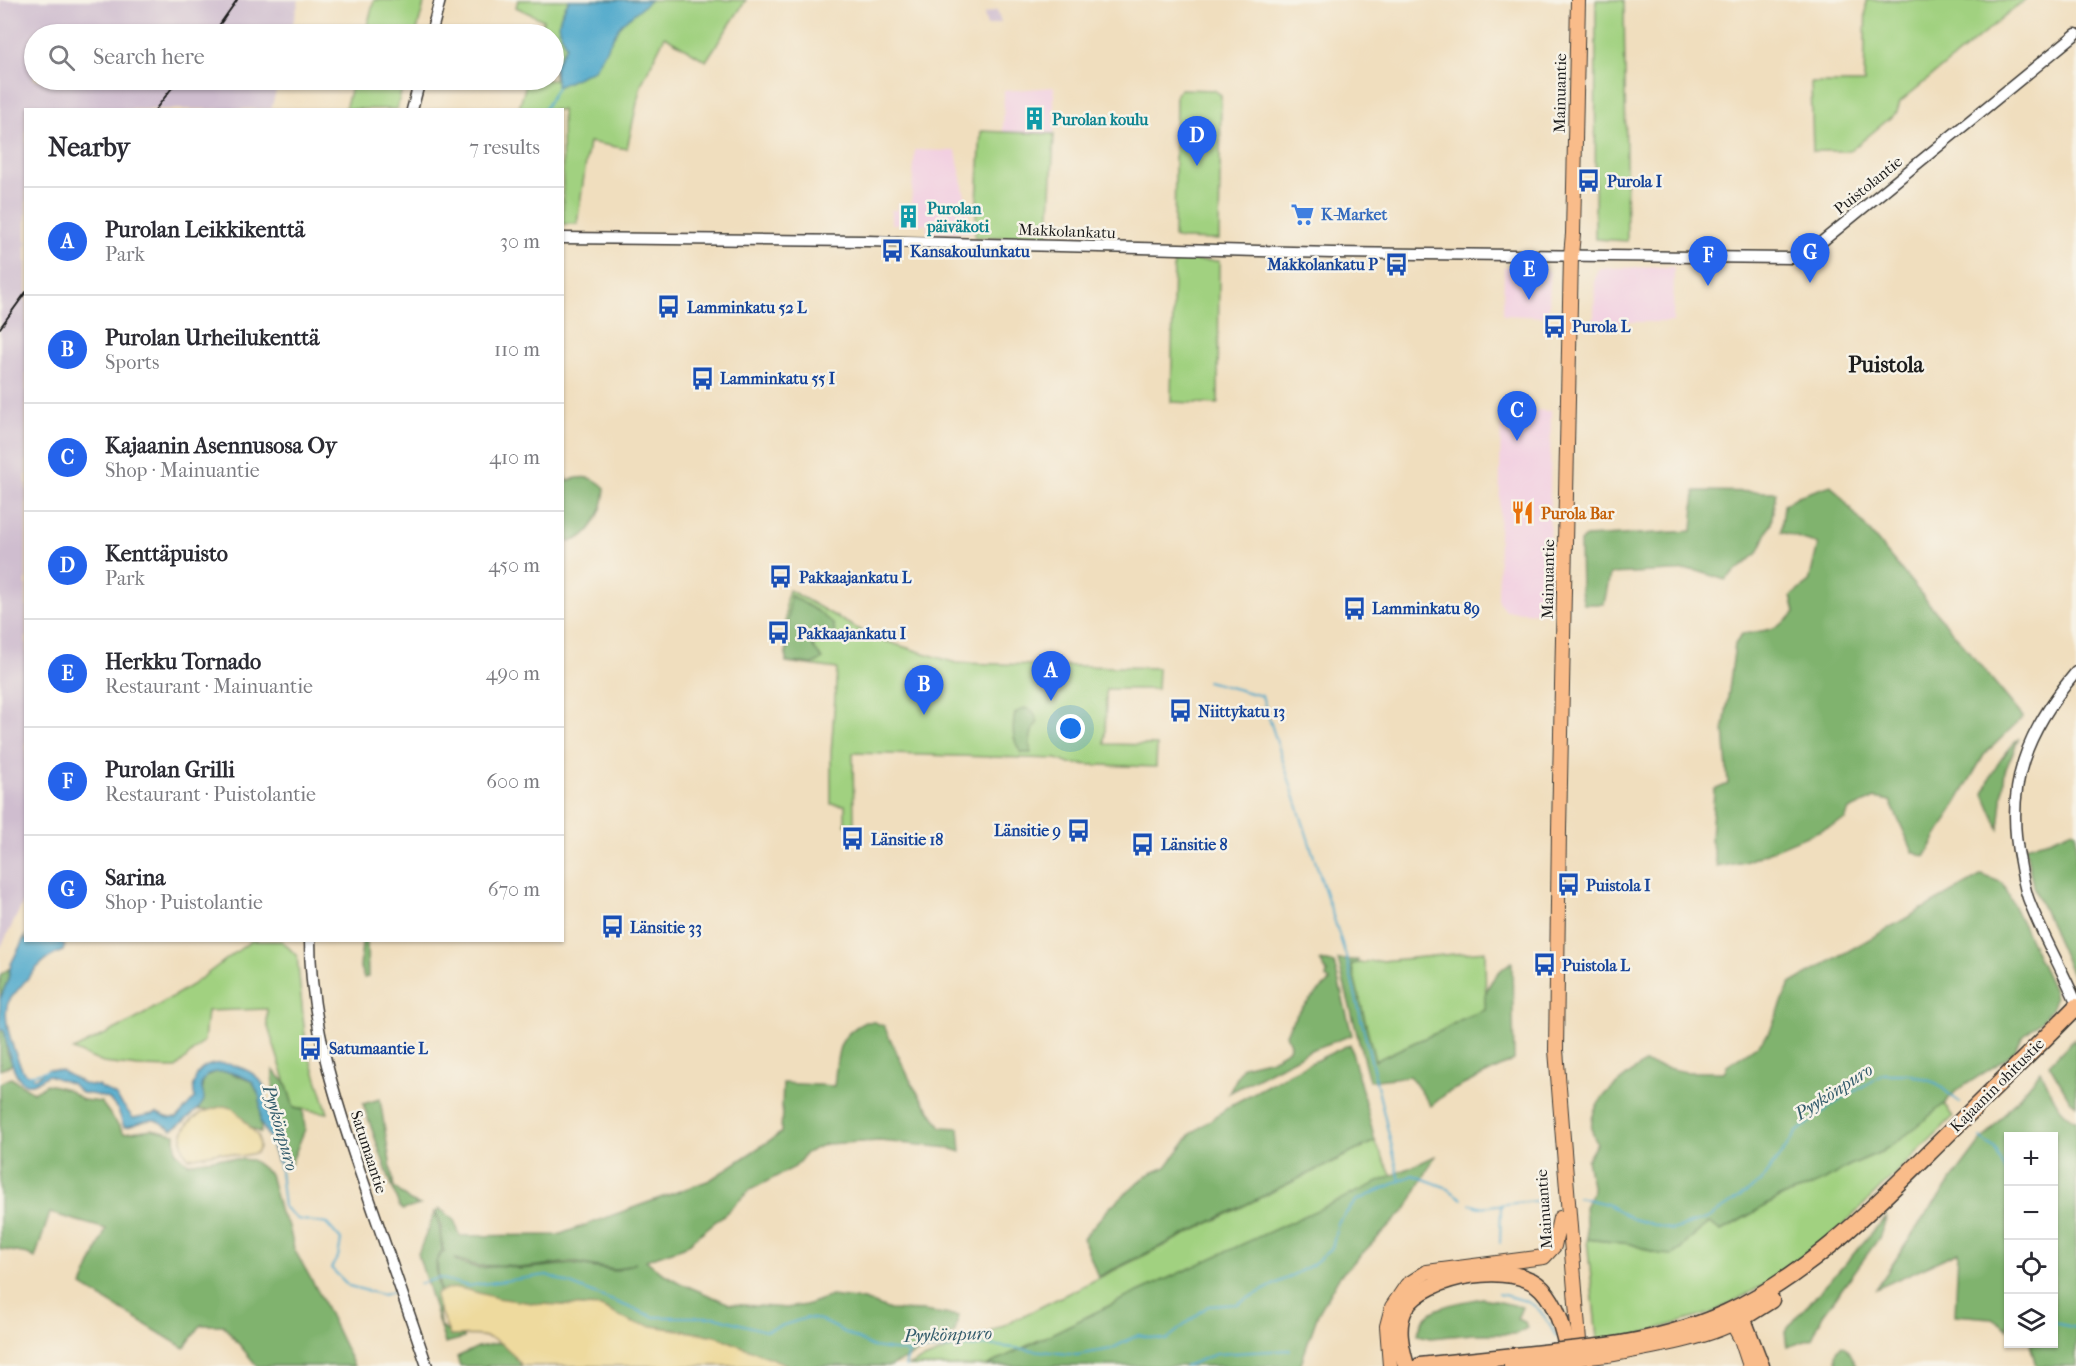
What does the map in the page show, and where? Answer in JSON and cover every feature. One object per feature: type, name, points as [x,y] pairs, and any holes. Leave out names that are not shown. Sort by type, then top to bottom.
[{"type":"highway","name":"Kajaanin ohitustie","points":[[1420,1366],[1608,1351],[1735,1315],[1814,1258],[1901,1180],[2076,1007]]},
{"type":"highway","points":[[1406,1366],[1399,1329],[1405,1308],[1418,1293],[1434,1284],[1451,1279],[1494,1274],[1518,1276],[1542,1289],[1552,1303],[1559,1320],[1572,1366]]},
{"type":"highway","points":[[1735,1315],[1761,1366]]},
{"type":"main road","name":"Mainuantie","points":[[1578,0],[1556,1050],[1581,1366]]},
{"type":"main road","name":"Mainuantie","points":[[1556,1050],[1553,1069],[1560,1218],[1572,1366]]},
{"type":"main road","points":[[1390,1366],[1387,1326],[1392,1307],[1407,1285],[1427,1272],[1544,1257],[1554,1246],[1560,1218]]},
{"type":"main road","points":[[1735,1315],[1750,1366]]},
{"type":"main road","points":[[1510,1366],[1552,1356]]},
{"type":"street","points":[[434,24],[440,0]]},
{"type":"street","name":"Puistolantie","points":[[1571,255],[1783,259],[1804,255],[2076,34]]},
{"type":"street","points":[[413,108],[417,90]]},
{"type":"street","name":"Makkolankatu","points":[[564,238],[876,242],[1333,253],[1571,255]]},
{"type":"street","points":[[2076,672],[2047,711],[2027,748],[2019,772],[2015,796],[2015,838],[2024,885],[2076,1002]]},
{"type":"street","name":"Satumaantie","points":[[310,942],[315,1016],[321,1044],[343,1122],[427,1366]]},
{"type":"shaded area","points":[[0,0],[299,0],[293,24],[24,24],[24,90],[276,90],[271,108],[24,108],[24,902],[0,949]]},
{"type":"shaded area","points":[[997,10],[1001,22],[987,26],[984,14]]},
{"type":"shaded area","points":[[1054,87],[1054,134],[1003,132],[1004,91]]},
{"type":"shaded area","points":[[915,150],[956,151],[972,232],[927,232],[927,224],[891,224],[891,210],[897,210],[897,204],[911,204]]},
{"type":"shaded area","points":[[1504,267],[1545,267],[1550,273],[1549,317],[1503,315]]},
{"type":"shaded area","points":[[1674,267],[1673,322],[1594,322],[1595,275],[1599,268]]},
{"type":"shaded area","points":[[1501,408],[1551,411],[1549,568],[1542,613],[1506,611],[1498,601]]},
{"type":"green space","points":[[374,0],[425,0],[419,24],[368,24]]},
{"type":"green space","points":[[518,0],[746,0],[706,61],[665,36],[641,85],[627,149],[589,142],[577,224],[564,224],[564,108],[519,108],[524,90],[564,90],[564,24],[542,24],[543,20],[516,7]]},
{"type":"green space","points":[[1596,0],[1624,0],[1627,241],[1595,239]]},
{"type":"green space","points":[[1866,0],[2025,0],[1900,102],[1897,112],[1850,151],[1813,151],[1811,83],[1864,83]]},
{"type":"green space","points":[[1181,89],[1214,90],[1221,95],[1219,240],[1174,237],[1176,94]]},
{"type":"green space","points":[[350,90],[402,90],[397,108],[345,108]]},
{"type":"green space","points":[[981,131],[1054,134],[1049,235],[975,237]]},
{"type":"green space","points":[[1174,260],[1219,261],[1218,404],[1171,402]]},
{"type":"green space","points":[[564,474],[567,481],[587,478],[605,488],[602,506],[593,524],[580,538],[564,541]]},
{"type":"green space","points":[[1831,485],[2023,717],[1984,755],[1925,857],[1913,852],[1890,801],[1875,798],[1849,810],[1845,820],[1745,862],[1717,867],[1711,840],[1714,790],[1728,784],[1724,728],[1735,644],[1742,634],[1778,626],[1795,612],[1791,596],[1809,582],[1818,544],[1781,532],[1784,505],[1798,496]]},
{"type":"green space","points":[[1695,491],[1776,492],[1771,523],[1758,553],[1725,580],[1694,570],[1610,574],[1604,604],[1584,604],[1581,592],[1580,542],[1585,537],[1692,531]]},
{"type":"green space","points":[[789,590],[872,637],[956,663],[1158,668],[1157,689],[1106,689],[1105,744],[1157,745],[1156,767],[1069,764],[1057,759],[853,753],[854,825],[845,825],[845,805],[831,804],[831,753],[837,669],[786,662],[786,600]]},
{"type":"green space","points":[[790,595],[819,612],[834,625],[835,637],[811,639],[814,649],[823,659],[813,664],[786,662]]},
{"type":"green space","points":[[1025,708],[1033,711],[1038,722],[1031,737],[1031,753],[1021,753],[1014,733],[1015,713]]},
{"type":"green space","points":[[2019,738],[2005,771],[1999,829],[1984,794],[1998,764]]},
{"type":"green space","points":[[2073,830],[2076,832],[2075,981],[2033,886],[2025,846],[2050,840]]},
{"type":"green space","points":[[1982,875],[2003,883],[2053,989],[2055,998],[2052,1008],[2023,1036],[2015,1050],[2004,1060],[1956,1091],[1944,1104],[1900,1140],[1881,1152],[1848,1166],[1805,1189],[1784,1195],[1721,1231],[1709,1223],[1672,1255],[1659,1254],[1631,1244],[1587,1239],[1585,1207],[1593,1191],[1587,1160],[1597,1143],[1592,1132],[1592,1119],[1601,1100],[1617,1083],[1644,1063],[1686,1072],[1724,1072],[1727,1066],[1758,1045],[1769,1033],[1790,984]]},
{"type":"green space","points":[[250,942],[283,942],[297,956],[306,1045],[328,1113],[294,1108],[267,1024],[267,1009],[207,1011],[204,1041],[176,1068],[103,1063],[73,1050],[136,1019],[192,985]]},
{"type":"green space","points":[[362,942],[367,942],[368,977],[364,978],[360,968]]},
{"type":"green space","points":[[1485,951],[1486,1010],[1462,1019],[1375,1061],[1351,964]]},
{"type":"green space","points":[[1338,960],[1358,960],[1357,963],[1351,964],[1375,1061],[1485,1010],[1485,996],[1489,986],[1499,972],[1512,962],[1514,1060],[1447,1093],[1431,1106],[1410,1076],[1369,1081]]},
{"type":"green space","points":[[1320,961],[1334,963],[1352,1035],[1311,1050],[1229,1093],[1243,1066],[1272,1059],[1289,1049],[1290,1044],[1286,1034],[1289,1026],[1305,1005],[1330,981],[1326,978],[1327,972]]},
{"type":"green space","points":[[10,968],[8,980],[0,999],[0,975]]},
{"type":"green space","points":[[865,1022],[874,1022],[884,1026],[913,1086],[941,1127],[959,1128],[961,1152],[949,1148],[880,1141],[825,1144],[806,1153],[795,1167],[750,1190],[684,1247],[646,1260],[659,1271],[680,1283],[730,1304],[786,1308],[806,1305],[831,1296],[864,1300],[890,1310],[923,1311],[959,1316],[955,1332],[949,1337],[891,1366],[790,1366],[716,1336],[633,1323],[601,1307],[539,1304],[440,1292],[437,1262],[443,1251],[446,1252],[443,1250],[441,1225],[436,1212],[440,1209],[454,1220],[460,1236],[558,1235],[710,1180],[781,1133],[783,1083],[834,1086],[839,1048],[855,1028]],"holes":[[[453,1258],[477,1266],[507,1265],[520,1268],[572,1262],[615,1270],[636,1263],[615,1271],[572,1264],[520,1269],[507,1266],[477,1268]]]},
{"type":"green space","points":[[0,1030],[6,1032],[7,1053],[13,1064],[0,1070]]},
{"type":"green space","points":[[2074,1039],[2076,1045],[2076,1105],[2070,1100],[2049,1064]]},
{"type":"green space","points":[[1350,1044],[1375,1141],[1098,1277],[1083,1238],[1110,1207],[1147,1175],[1166,1167],[1191,1134],[1233,1104]]},
{"type":"green space","points":[[223,1070],[253,1082],[260,1098],[261,1133],[214,1111],[197,1110],[204,1101],[202,1083],[210,1074]]},
{"type":"green space","points":[[273,1070],[286,1083],[294,1108],[303,1110],[305,1129],[290,1166],[288,1166],[274,1132]]},
{"type":"green space","points":[[2041,1071],[2063,1112],[2076,1120],[2076,1366],[2036,1366],[2031,1348],[2058,1348],[2058,1132],[2004,1132],[2004,1326],[1992,1318],[1955,1315],[1958,1252],[1876,1289],[1924,1217],[1978,1145]]},
{"type":"green space","points":[[11,1078],[33,1092],[47,1084],[67,1089],[83,1100],[101,1102],[124,1133],[152,1129],[175,1134],[176,1152],[188,1163],[219,1158],[252,1160],[270,1174],[280,1213],[289,1226],[294,1249],[320,1295],[354,1366],[257,1366],[223,1325],[201,1325],[184,1348],[82,1286],[106,1229],[50,1213],[35,1258],[28,1254],[0,1249],[0,1083]]},
{"type":"green space","points":[[380,1099],[394,1187],[410,1201],[420,1205],[403,1210],[399,1206],[363,1104]]},
{"type":"green space","points":[[1944,1104],[1953,1117],[1838,1230],[1766,1284],[1712,1313],[1623,1339],[1597,1339],[1587,1239],[1631,1244],[1659,1254],[1680,1250],[1710,1223],[1721,1231],[1785,1195],[1805,1189],[1848,1166],[1881,1152],[1900,1140]]},
{"type":"green space","points":[[1375,1141],[1392,1177],[1127,1297],[986,1366],[907,1366],[988,1333]]},
{"type":"green space","points":[[1435,1156],[1407,1208],[1339,1277],[1318,1314],[1300,1366],[986,1366],[1127,1297]]},
{"type":"green space","points":[[435,1212],[442,1250],[436,1262],[439,1292],[443,1299],[438,1309],[440,1326],[448,1332],[462,1330],[464,1338],[445,1343],[418,1254]]},
{"type":"green space","points":[[1887,1217],[1879,1238],[1823,1315],[1812,1339],[1787,1347],[1785,1332]]},
{"type":"green space","points":[[1483,1298],[1522,1307],[1517,1319],[1525,1322],[1527,1328],[1516,1334],[1473,1334],[1430,1338],[1418,1335],[1426,1317],[1433,1311],[1452,1304]]},
{"type":"green space","points":[[503,1342],[522,1366],[460,1366],[457,1357],[478,1347]]},
{"type":"green space","points":[[1842,1345],[1847,1349],[1856,1366],[1837,1366],[1836,1357]]},
{"type":"sand","points":[[224,1106],[234,1109],[258,1136],[259,1148],[256,1153],[241,1156],[220,1152],[189,1158],[182,1146],[185,1128],[200,1114]]},
{"type":"sand","points":[[460,1288],[497,1298],[539,1304],[601,1307],[633,1323],[716,1336],[790,1366],[522,1366],[507,1348],[492,1339],[474,1335],[450,1336],[436,1301],[436,1294],[446,1289]]},
{"type":"water","points":[[569,0],[651,0],[621,24],[594,70],[564,84],[564,49],[566,46],[564,24],[559,24],[562,12]]},
{"type":"water","points":[[24,938],[24,942],[60,942],[65,945],[63,951],[39,966],[9,1001],[6,1017],[8,1027],[13,1048],[24,1073],[36,1078],[48,1069],[62,1071],[84,1084],[98,1086],[115,1095],[133,1118],[157,1113],[169,1118],[177,1118],[195,1098],[194,1084],[204,1067],[213,1064],[234,1065],[253,1074],[263,1085],[273,1129],[285,1155],[282,1162],[277,1162],[270,1140],[260,1122],[260,1098],[253,1082],[237,1074],[221,1072],[208,1074],[201,1085],[203,1103],[191,1116],[172,1129],[154,1120],[124,1127],[118,1110],[109,1099],[82,1093],[72,1084],[48,1075],[32,1084],[21,1081],[11,1060],[4,1030],[0,1030],[0,999],[8,980],[11,964]]},
{"type":"waterway","name":"Pyykönpuro","points":[[545,108],[555,90]]},
{"type":"waterway","points":[[1207,681],[1262,696],[1346,956],[1400,1181]]},
{"type":"waterway","name":"Pyykönpuro","points":[[28,1076],[48,1070]]},
{"type":"waterway","name":"Pyykönpuro","points":[[1578,1197],[1607,1204],[1633,1219],[1672,1230],[1709,1218],[1760,1183],[1797,1132],[1829,1107],[1883,1074],[1909,1074],[1936,1083],[1960,1103]]},
{"type":"waterway","name":"Pyykönpuro","points":[[1981,1138],[1995,1149],[2004,1168]]},
{"type":"waterway","name":"Pyykönpuro","points":[[279,1162],[284,1207],[297,1219],[327,1224],[341,1240],[338,1257],[331,1268],[349,1286],[383,1295],[393,1292]]},
{"type":"waterway","name":"Pyykönpuro","points":[[419,1284],[439,1278],[468,1286],[547,1275],[654,1317],[716,1317],[765,1331],[806,1318],[821,1320],[873,1347],[906,1352],[987,1345],[1077,1355],[1111,1349],[1138,1335],[1166,1340],[1208,1306],[1237,1304],[1312,1265],[1332,1248],[1338,1223],[1356,1201],[1413,1175],[1445,1187],[1462,1199]]},
{"type":"waterway","name":"Pyykönpuro","points":[[1470,1204],[1479,1207],[1544,1200]]},
{"type":"waterway","points":[[1500,1243],[1501,1205]]},
{"type":"waterway","points":[[1499,1294],[1535,1306],[1556,1336]]},
{"type":"waterway","name":"Pyykönpuro","points":[[2058,1324],[2076,1328]]},
{"type":"waterway","points":[[1185,1366],[1216,1354],[1290,1350]]},
{"type":"waterway","points":[[905,1366],[909,1352]]},
{"type":"railway","points":[[220,24],[237,0]]},
{"type":"railway","points":[[157,108],[170,90]]},
{"type":"railway","points":[[0,328],[24,295]]},
{"type":"place","name":"Purolan koulu","points":[[1034,119]]},
{"type":"place","name":"Kenttäpuisto","points":[[1197,166]]},
{"type":"place","name":"Purola I","points":[[1589,181]]},
{"type":"place","name":"K-Market","points":[[1303,214]]},
{"type":"place","name":"Purolan päiväkoti","points":[[909,217]]},
{"type":"place","name":"Kansakoulunkatu","points":[[892,251]]},
{"type":"place","name":"Makkolankatu P","points":[[1396,264]]},
{"type":"place","name":"Sarina","points":[[1810,283]]},
{"type":"place","name":"Purolan Grilli","points":[[1708,286]]},
{"type":"place","name":"Herkku Tornado","points":[[1529,300]]},
{"type":"place","name":"Lamminkatu 52 L","points":[[669,307]]},
{"type":"place","name":"Purola L","points":[[1554,326]]},
{"type":"place","name":"Lamminkatu 55 I","points":[[702,378]]},
{"type":"place","name":"Kajaanin Asennusosa Oy","points":[[1517,441]]},
{"type":"place","name":"Purola Bar","points":[[1523,513]]},
{"type":"place","name":"Pakkaajankatu L","points":[[781,577]]},
{"type":"place","name":"Lamminkatu 89","points":[[1354,608]]},
{"type":"place","name":"Pakkaajankatu I","points":[[779,633]]},
{"type":"place","name":"Purolan Leikkikenttä","points":[[1051,701]]},
{"type":"place","name":"Niittykatu 13","points":[[1180,711]]},
{"type":"place","name":"Purolan Urheilukenttä","points":[[924,715]]},
{"type":"place","name":"Länsitie 9","points":[[1079,830]]},
{"type":"place","name":"Länsitie 18","points":[[853,839]]},
{"type":"place","name":"Länsitie 8","points":[[1143,844]]},
{"type":"place","name":"Puistola I","points":[[1568,885]]},
{"type":"place","name":"Länsitie 33","points":[[612,927]]},
{"type":"place","name":"Puistola L","points":[[1544,965]]},
{"type":"place","name":"Satumaantie L","points":[[311,1048]]},
{"type":"district","name":"Puistola","points":[[1886,365]]}]
